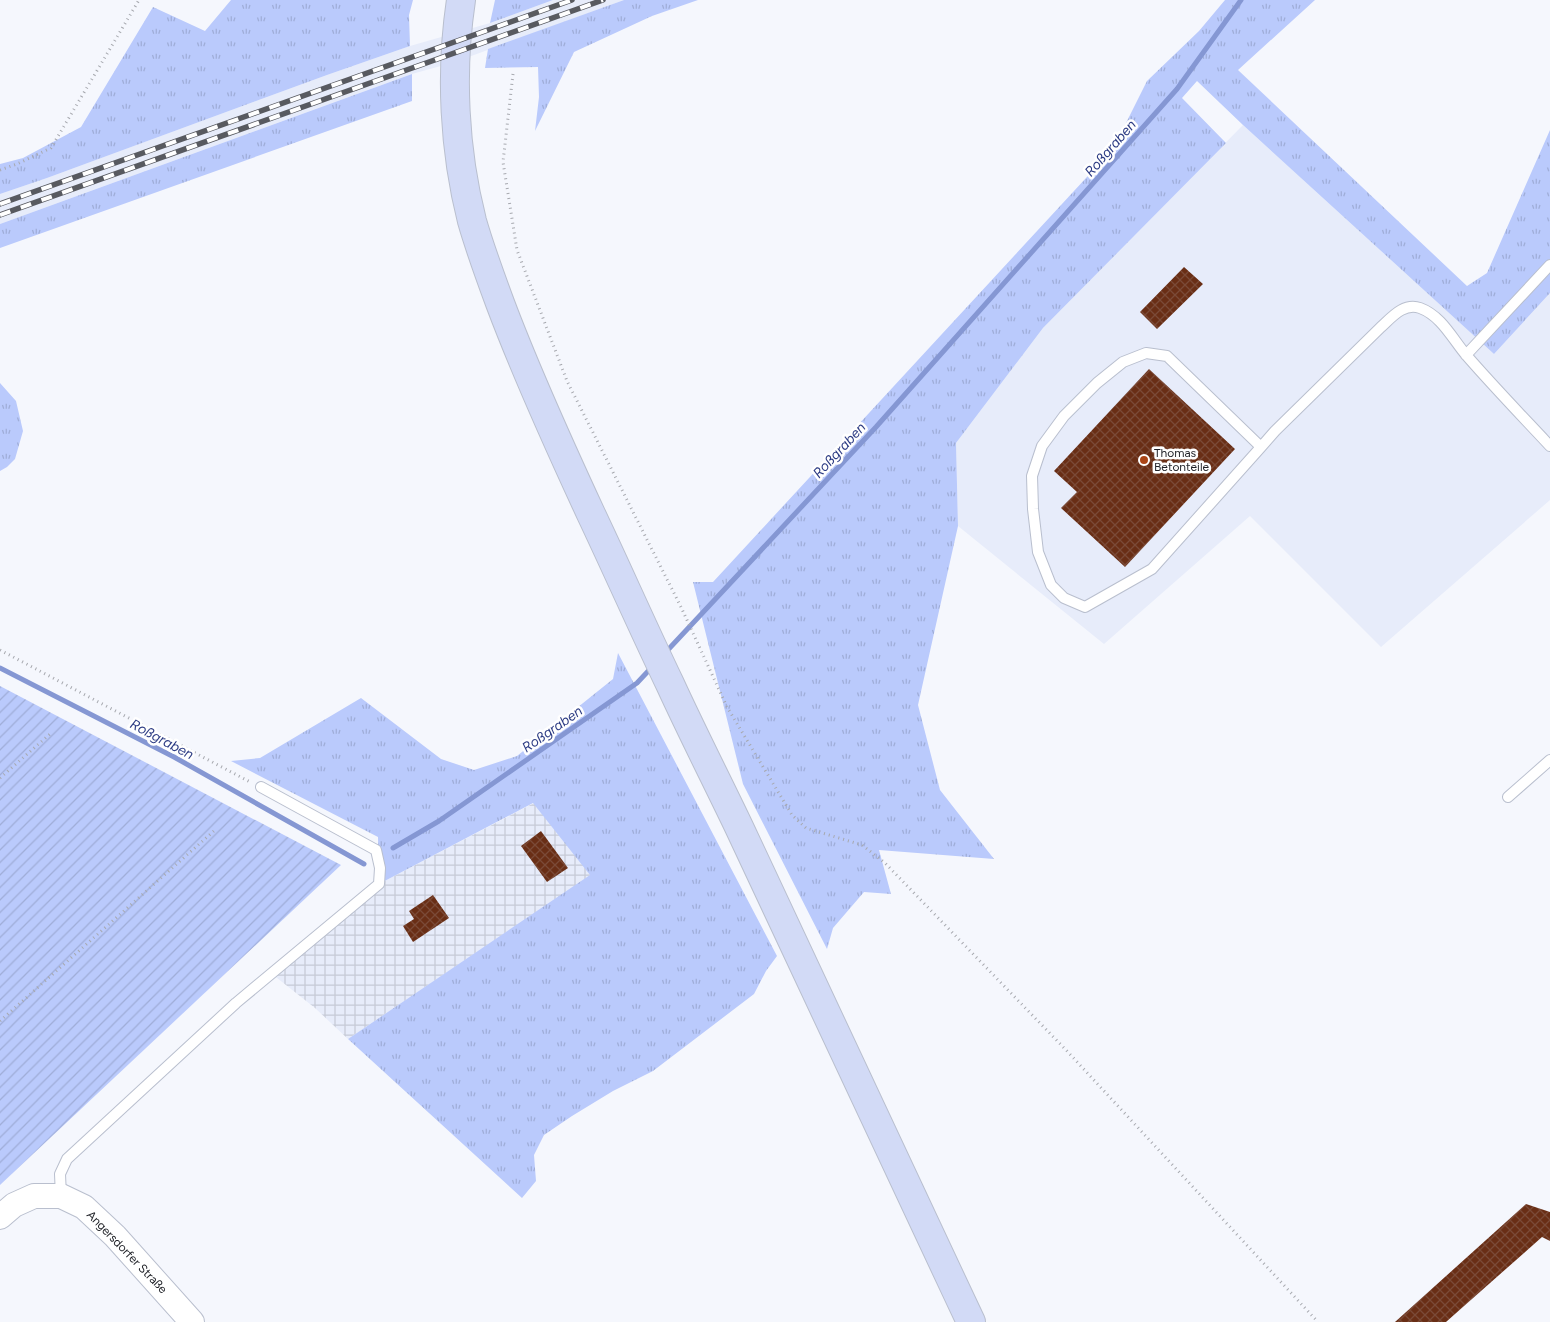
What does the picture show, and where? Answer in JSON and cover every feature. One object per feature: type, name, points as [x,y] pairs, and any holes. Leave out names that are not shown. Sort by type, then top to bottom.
[{"type":"main road","points":[[461,0],[454,78],[455,117],[463,176],[472,222],[526,370],[671,686],[739,826],[971,1322]]},
{"type":"street","name":"Angersdorfer Straße","points":[[0,1217],[14,1205],[34,1196],[61,1196],[84,1207],[115,1236],[192,1322]]},
{"type":"lane","points":[[1466,355],[1550,265]]},
{"type":"lane","points":[[1261,447],[1167,356],[1146,353],[1123,362],[1097,383],[1064,416],[1042,446],[1032,476],[1038,552],[1051,585],[1064,598],[1085,607],[1152,569],[1261,447],[1275,431],[1381,327],[1399,311],[1408,307],[1419,307],[1444,326],[1466,355],[1550,446]]},
{"type":"lane","points":[[1508,797],[1550,760]]},
{"type":"lane","points":[[61,1196],[60,1174],[67,1159],[236,1004],[379,884],[380,868],[376,850],[261,788]]},
{"type":"path","points":[[0,170],[51,148],[139,0]]},
{"type":"path","points":[[513,74],[503,162],[517,250],[567,381],[681,607],[727,707],[792,815],[806,828],[862,845],[885,863],[1067,1051],[1318,1322]]},
{"type":"path","points":[[0,650],[261,788]]},
{"type":"path","points":[[0,778],[50,734]]},
{"type":"path","points":[[0,1021],[215,830]]},
{"type":"shaded area","points":[[553,0],[624,0],[455,62],[412,74],[0,224],[0,194],[327,75],[410,46],[490,23]]},
{"type":"shaded area","points":[[1243,125],[1494,354],[1550,293],[1550,500],[1381,647],[1250,516],[1104,644],[958,526],[956,443],[1043,328]]},
{"type":"shaded area","points":[[534,803],[591,875],[348,1039],[315,1008],[272,974],[379,884]]},
{"type":"green space","points":[[231,0],[413,0],[409,15],[410,46],[0,194],[0,164],[23,158],[81,127],[153,7],[205,31]]},
{"type":"green space","points":[[495,0],[553,0],[490,23]]},
{"type":"green space","points":[[624,0],[698,0],[652,16],[574,52],[535,131],[539,97],[538,67],[485,68],[488,49]]},
{"type":"green space","points":[[1225,0],[1315,0],[1238,70],[1467,286],[1487,273],[1550,130],[1550,293],[1494,354],[1197,81],[1182,98],[1226,143],[1043,328],[956,443],[958,526],[918,705],[940,790],[994,859],[879,850],[891,894],[864,892],[833,928],[827,949],[743,784],[693,582],[713,582],[1098,165],[1119,137],[1147,81],[1199,31]]},
{"type":"green space","points":[[412,74],[412,101],[0,248],[0,224]]},
{"type":"green space","points":[[0,383],[16,401],[23,431],[15,459],[0,471]]},
{"type":"green space","points":[[618,653],[777,956],[766,971],[754,994],[653,1071],[613,1091],[544,1135],[534,1155],[536,1181],[522,1198],[348,1039],[590,875],[533,803],[379,884],[378,837],[231,761],[260,758],[361,698],[441,759],[474,770],[517,756],[613,679]]},
{"type":"green space","points":[[0,686],[341,865],[0,1185]]},
{"type":"building","points":[[1184,267],[1203,284],[1157,329],[1140,312]]},
{"type":"building","name":"Thomas Betonteile","points":[[1149,369],[1235,449],[1125,567],[1061,508],[1077,492],[1054,471]]},
{"type":"building","points":[[541,831],[568,868],[547,882],[521,846]]},
{"type":"building","points":[[433,895],[449,918],[413,942],[403,926],[414,919],[409,911]]},
{"type":"building","points":[[1526,1204],[1550,1212],[1550,1241],[1542,1237],[1446,1322],[1395,1322]]},
{"type":"waterway","name":"Roßgraben","points":[[665,653],[876,427],[1177,89],[1241,0]]},
{"type":"waterway","name":"Roßgraben","points":[[393,848],[439,821],[637,683],[652,667]]},
{"type":"waterway","name":"Roßgraben","points":[[0,668],[174,757],[364,864]]},
{"type":"railway","points":[[0,204],[572,0]]},
{"type":"railway","points":[[0,215],[603,0]]},
{"type":"place","name":"Thomas Betonteile","points":[[1144,460]]}]
